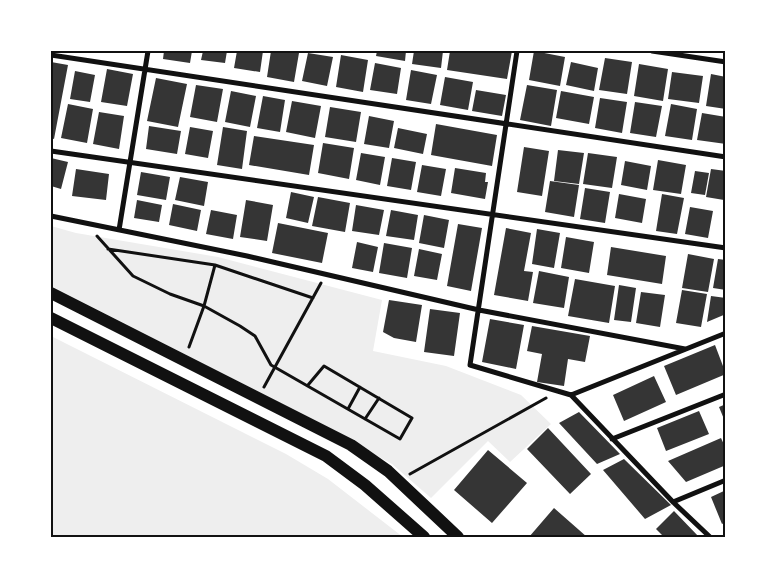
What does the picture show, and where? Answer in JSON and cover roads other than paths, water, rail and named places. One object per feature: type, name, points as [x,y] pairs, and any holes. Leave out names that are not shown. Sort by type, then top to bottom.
[{"type":"main road","points":[[51,293],[351,445],[398,481],[458,537]]},
{"type":"main road","points":[[51,318],[326,456],[365,485],[424,537]]},
{"type":"street","points":[[119,230],[148,51]]},
{"type":"street","points":[[517,51],[470,365],[571,395],[726,333]]},
{"type":"street","points":[[652,51],[726,62]]},
{"type":"street","points":[[51,55],[726,157]]},
{"type":"street","points":[[51,151],[726,248]]},
{"type":"street","points":[[51,216],[220,250],[479,310],[685,349]]},
{"type":"street","points":[[612,439],[726,394]]},
{"type":"street","points":[[571,395],[673,502],[710,537]]},
{"type":"street","points":[[673,502],[726,480]]}]
